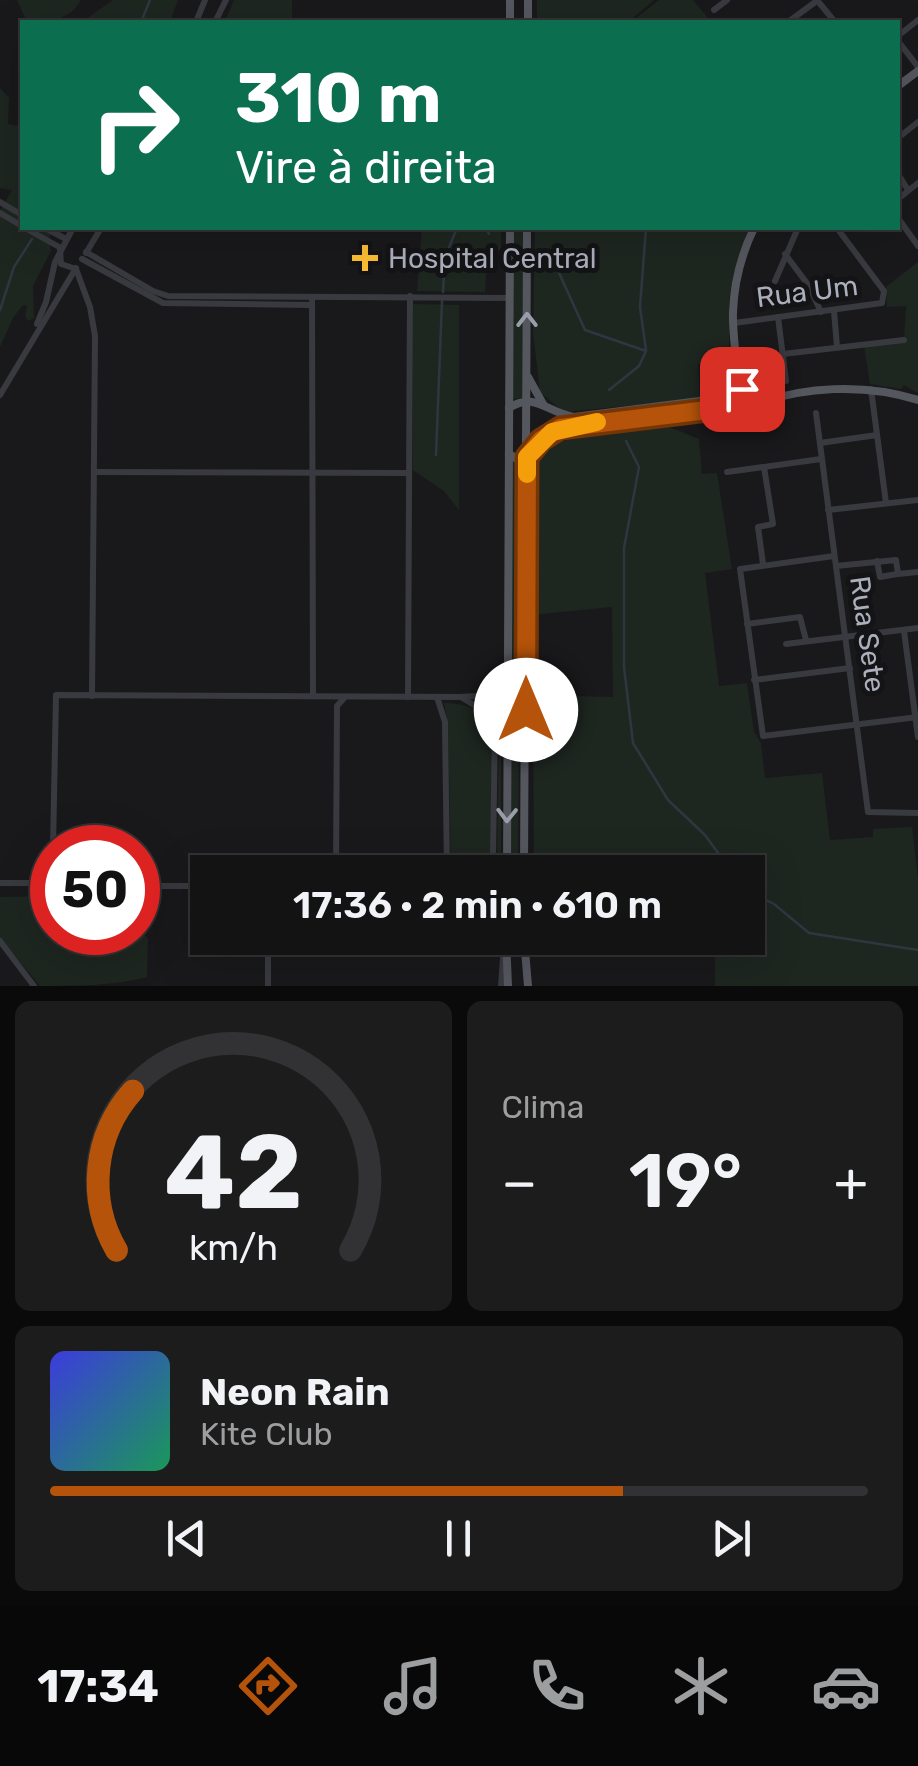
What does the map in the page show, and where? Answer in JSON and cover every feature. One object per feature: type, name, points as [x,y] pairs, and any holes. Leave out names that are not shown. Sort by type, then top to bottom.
[{"type":"main road","points":[[506,855],[510,230]]},
{"type":"main road","points":[[524,855],[527,230]]},
{"type":"main road","points":[[753,230],[737,283],[734,322],[738,374],[733,398],[743,411],[773,398],[830,390],[870,390],[918,400]]},
{"type":"main road","points":[[527,374],[543,404]]},
{"type":"main road","points":[[738,374],[749,392],[751,406]]},
{"type":"main road","points":[[508,454],[518,459],[527,457],[541,440],[560,428],[749,392],[773,398]]},
{"type":"main road","points":[[508,408],[526,400],[574,417],[638,413]]},
{"type":"main road","points":[[486,696],[509,667]]},
{"type":"main road","points":[[509,694],[526,710]]},
{"type":"main road","points":[[505,955],[505,986]]},
{"type":"main road","points":[[525,955],[528,986]]},
{"type":"street","points":[[714,10],[727,0]]},
{"type":"street","points":[[791,20],[817,0],[833,20]]},
{"type":"street","points":[[900,42],[918,69]]},
{"type":"street","points":[[900,177],[908,190]]},
{"type":"street","points":[[900,197],[918,183]]},
{"type":"street","points":[[900,221],[918,246]]},
{"type":"street","points":[[29,230],[61,249]]},
{"type":"street","points":[[49,230],[66,239]]},
{"type":"street","points":[[0,387],[42,314],[55,260],[72,230]]},
{"type":"street","points":[[92,230],[95,238]]},
{"type":"street","points":[[0,395],[100,230]]},
{"type":"street","points":[[774,280],[797,230]]},
{"type":"street","name":"Rua Um","points":[[734,322],[878,304],[884,299],[884,290],[839,230]]},
{"type":"street","points":[[49,241],[55,260]]},
{"type":"street","points":[[61,249],[61,264],[76,269]]},
{"type":"street","points":[[785,254],[809,286],[821,312]]},
{"type":"street","points":[[84,256],[163,303],[410,296],[510,298]]},
{"type":"street","points":[[76,269],[96,336],[92,696]]},
{"type":"street","points":[[408,696],[410,296]]},
{"type":"street","points":[[312,300],[313,695]]},
{"type":"street","points":[[834,310],[838,348]]},
{"type":"street","points":[[778,317],[786,381]]},
{"type":"street","points":[[783,354],[904,340]]},
{"type":"street","points":[[870,390],[886,503]]},
{"type":"street","name":"Rua Sete","points":[[816,413],[868,812],[918,814]]},
{"type":"street","points":[[820,443],[877,435]]},
{"type":"street","points":[[727,472],[821,460]]},
{"type":"street","points":[[763,564],[758,528],[772,524],[764,467]]},
{"type":"street","points":[[95,472],[408,473]]},
{"type":"street","points":[[828,510],[918,500]]},
{"type":"street","points":[[834,556],[740,570],[763,736],[917,717]]},
{"type":"street","points":[[836,566],[896,560],[898,574]]},
{"type":"street","points":[[877,562],[880,577],[918,572]]},
{"type":"street","points":[[747,624],[800,617],[806,640]]},
{"type":"street","points":[[786,644],[918,628]]},
{"type":"street","points":[[904,630],[918,738]]},
{"type":"street","points":[[754,680],[850,668]]},
{"type":"street","points":[[336,855],[337,706],[348,694]]},
{"type":"street","points":[[53,825],[56,695],[509,694]]},
{"type":"street","points":[[326,695],[337,706]]},
{"type":"street","points":[[438,697],[446,722],[446,855]]},
{"type":"street","points":[[460,697],[482,710],[495,725],[494,855]]},
{"type":"street","points":[[0,882],[30,882]]},
{"type":"street","points":[[160,886],[190,886]]},
{"type":"street","points":[[0,941],[34,986]]},
{"type":"street","points":[[268,955],[268,986]]},
{"type":"shaded area","points":[[17,0],[81,0],[65,16],[26,20]]},
{"type":"shaded area","points":[[113,0],[178,0],[171,20],[85,20]]},
{"type":"shaded area","points":[[234,0],[292,0],[292,20],[226,20]]},
{"type":"shaded area","points":[[537,0],[654,0],[630,20],[537,20]]},
{"type":"shaded area","points":[[659,0],[693,0],[709,20],[636,20]]},
{"type":"shaded area","points":[[0,88],[9,98],[8,124],[17,126],[20,116],[20,230],[53,230],[49,238],[51,251],[33,286],[34,318],[28,321],[27,306],[23,305],[0,347],[0,211],[12,190],[0,188]]},
{"type":"shaded area","points":[[422,230],[501,230],[501,250],[488,251],[485,292],[417,291]]},
{"type":"shaded area","points":[[514,230],[523,230],[522,398],[513,399]]},
{"type":"shaded area","points":[[535,230],[747,230],[729,298],[729,355],[698,364],[700,399],[564,412],[540,392],[533,332]]},
{"type":"shaded area","points":[[918,262],[918,393],[904,385],[901,389],[870,384],[864,346],[904,340],[906,306],[887,307],[886,287]]},
{"type":"shaded area","points":[[413,304],[459,305],[459,510],[444,491],[413,470]]},
{"type":"shaded area","points":[[662,424],[699,439],[702,474],[717,473],[732,569],[705,573],[719,686],[747,683],[765,778],[822,773],[830,840],[873,837],[873,829],[912,827],[918,879],[918,986],[715,986],[715,955],[765,955],[765,855],[534,855],[533,695],[613,697],[612,607],[531,615],[533,479],[542,457],[560,441]]},
{"type":"shaded area","points":[[522,460],[519,699],[511,693],[512,461]]},
{"type":"shaded area","points":[[512,699],[519,706],[518,855],[511,855]]},
{"type":"shaded area","points":[[501,701],[501,855],[497,855],[499,725],[494,714],[477,702]]},
{"type":"shaded area","points":[[444,703],[472,708],[493,726],[491,855],[451,855],[448,723]]},
{"type":"shaded area","points":[[30,896],[30,955],[148,955],[147,977],[107,984],[40,986],[0,938],[0,897]]},
{"type":"waterway","points":[[142,20],[150,0]]},
{"type":"waterway","points":[[443,292],[445,257],[456,230]]},
{"type":"waterway","points":[[487,230],[489,234]]},
{"type":"waterway","points":[[646,230],[640,307],[646,350]]},
{"type":"waterway","points":[[0,310],[14,267],[32,239]]},
{"type":"waterway","points":[[550,253],[585,330],[646,351],[639,366],[609,390]]},
{"type":"waterway","points":[[436,455],[442,301]]},
{"type":"waterway","points":[[626,441],[639,467],[624,548],[624,667],[633,743],[668,800],[705,835],[720,855]]},
{"type":"waterway","points":[[765,900],[809,933],[918,950]]},
{"type":"slow traffic","points":[[527,474],[527,457],[552,432],[597,422]]},
{"type":"place","name":"Hospital Central","points":[[365,258]]},
{"type":"route","points":[[526,710],[527,457],[541,440],[560,428],[732,407],[732,394],[742,389]]}]
